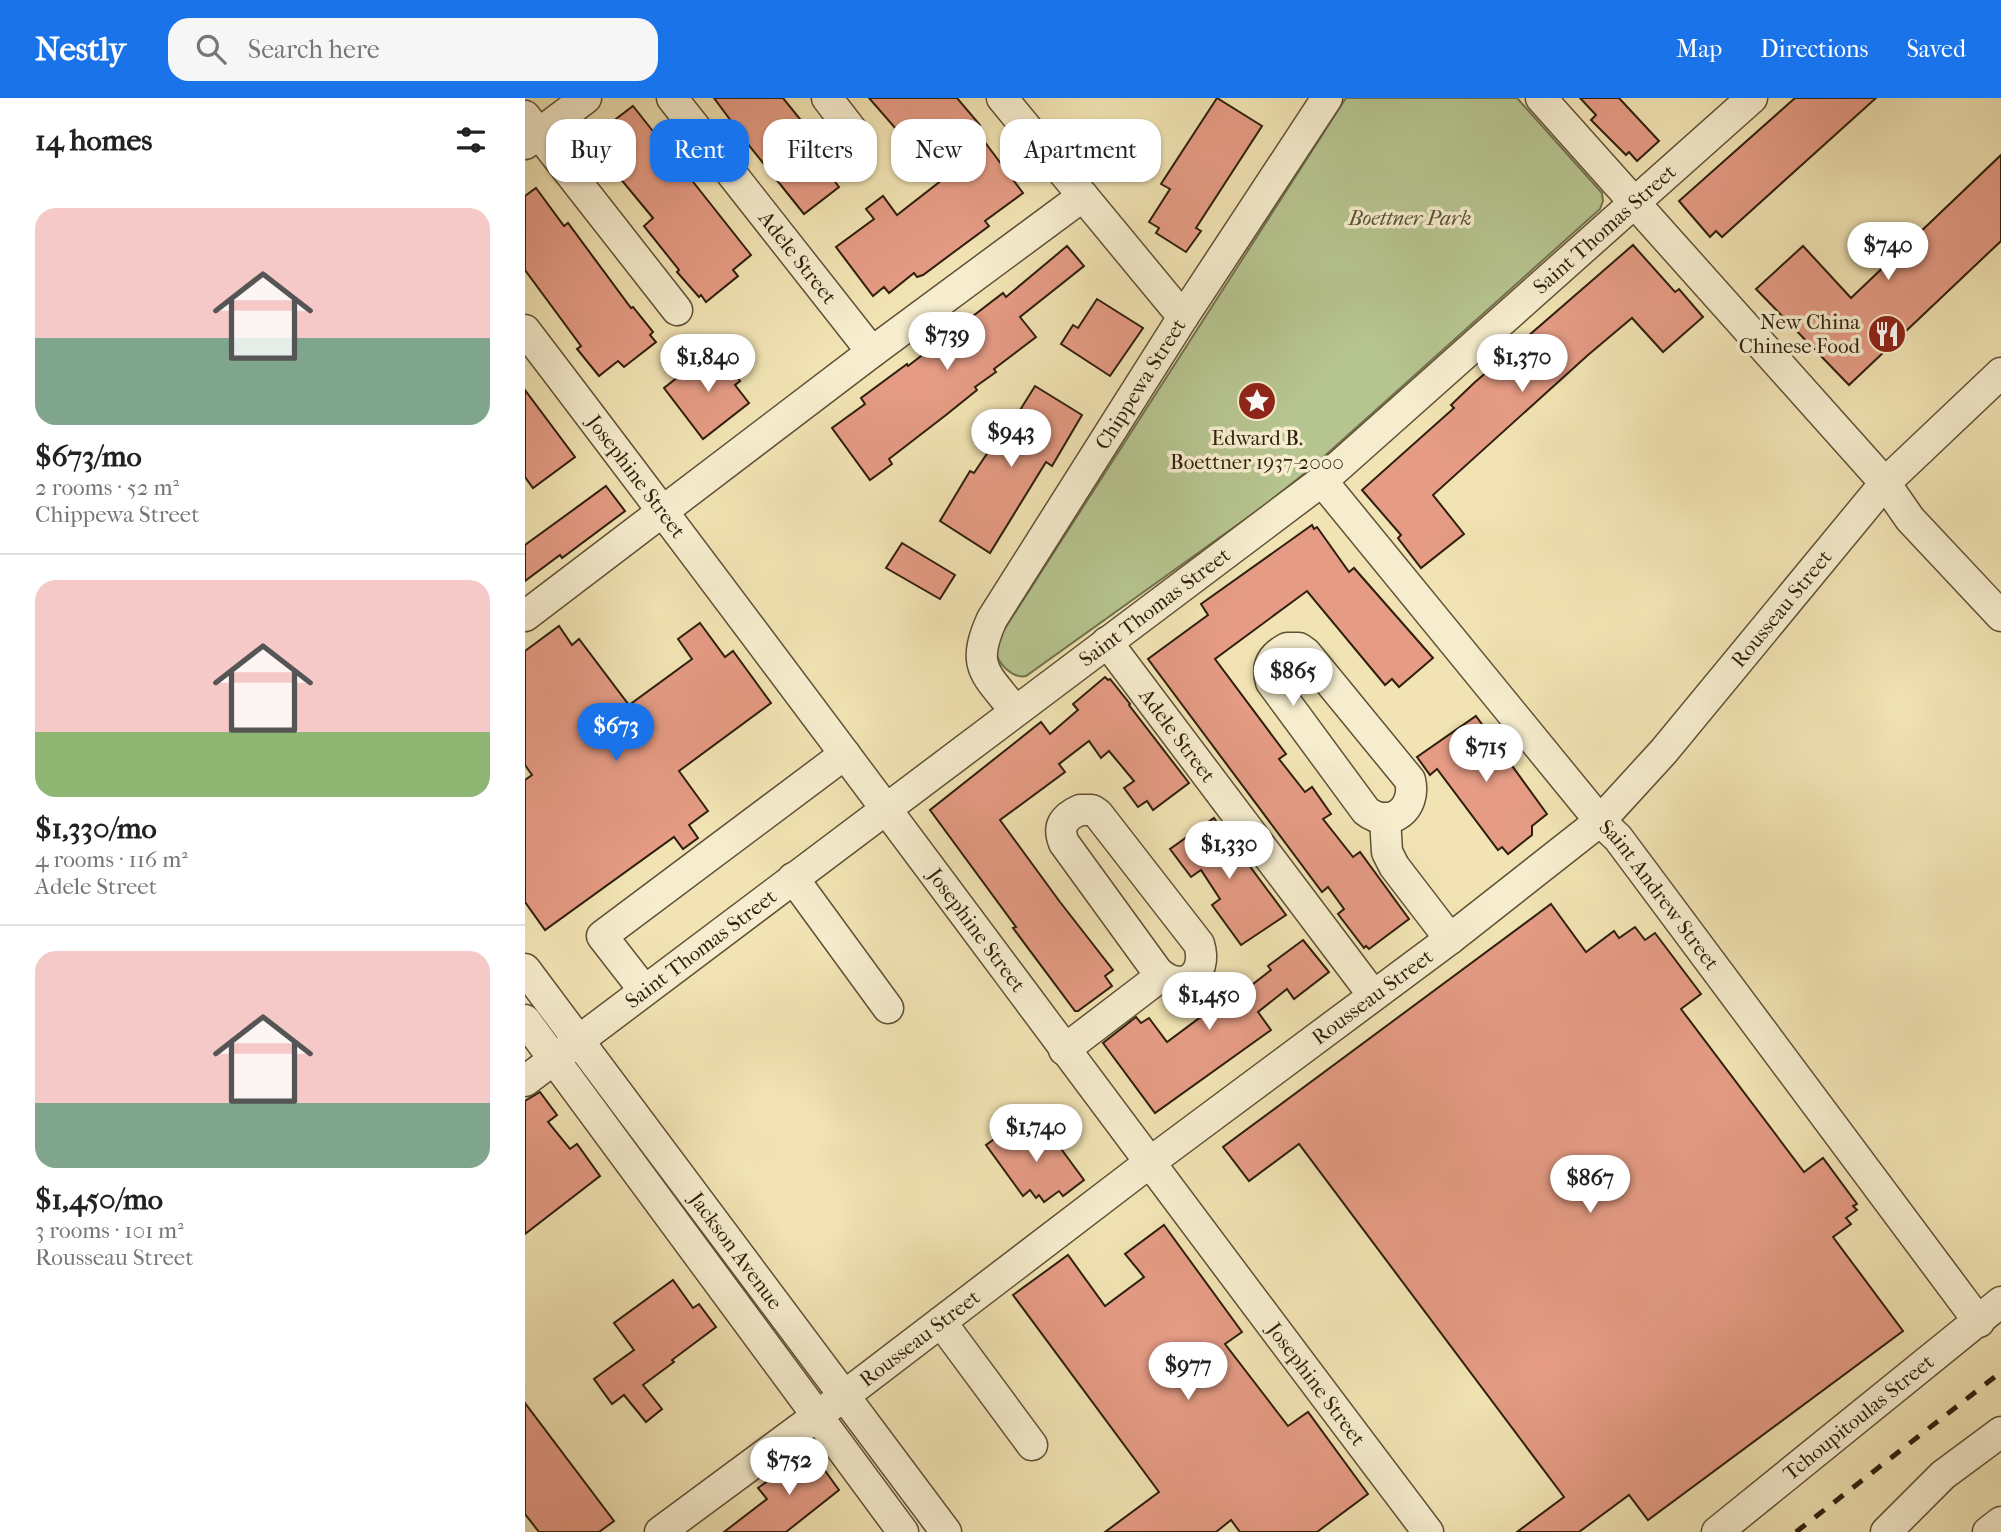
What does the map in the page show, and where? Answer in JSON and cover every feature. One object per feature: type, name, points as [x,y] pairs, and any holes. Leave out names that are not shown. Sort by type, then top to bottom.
[{"type":"street","points":[[586,98],[530,131],[677,310]]},
{"type":"street","name":"Adele Street","points":[[672,98],[872,352]]},
{"type":"street","points":[[827,98],[843,119]]},
{"type":"street","points":[[1002,98],[1183,317]]},
{"type":"street","name":"Chippewa Street","points":[[1015,712],[986,674],[980,659],[982,642],[992,619],[1183,317],[1328,98]]},
{"type":"street","points":[[1541,98],[1885,483],[1910,519],[2001,616]]},
{"type":"street","name":"Saint Thomas Street","points":[[525,1081],[1322,481],[1752,98]]},
{"type":"street","points":[[525,616],[872,352],[1083,196]]},
{"type":"street","name":"Josephine Street","points":[[525,330],[1428,1532]]},
{"type":"street","name":"Rousseau Street","points":[[660,1532],[1450,939],[1600,821],[1664,751],[1885,483],[2001,373]]},
{"type":"street","name":"Saint Andrew Street","points":[[1322,481],[1600,821],[1618,838],[1979,1322]]},
{"type":"street","name":"Adele Street","points":[[1107,642],[1373,996]]},
{"type":"street","points":[[1287,648],[1299,648],[1306,653],[1410,780],[1413,792],[1410,803],[1395,816],[1385,818],[1366,811],[1271,682],[1269,663],[1277,653],[1287,648]]},
{"type":"street","points":[[644,990],[602,936],[845,754]]},
{"type":"street","points":[[1080,810],[1092,810],[1098,814],[1199,944],[1202,965],[1197,974],[1188,980],[1177,982],[1165,980],[1161,976],[1064,843],[1061,824],[1070,814],[1080,810]]},
{"type":"street","points":[[1385,818],[1387,852],[1394,866],[1450,939]]},
{"type":"street","points":[[793,878],[888,1008]]},
{"type":"street","name":"Jackson Avenue","points":[[525,969],[946,1532]]},
{"type":"street","points":[[1064,1050],[1161,976]]},
{"type":"street","name":"Jackson Avenue","points":[[525,1020],[903,1532]]},
{"type":"street","name":"Tchoupitoulas Street","points":[[1717,1532],[2001,1302]]},
{"type":"street","points":[[941,1322],[1032,1445]]},
{"type":"street","points":[[1886,1532],[1943,1475],[2001,1432]]},
{"type":"street","points":[[1988,1532],[2001,1522]]},
{"type":"green space","name":"Boettner Park","points":[[1346,98],[1517,98],[1602,193],[1600,209],[1309,470],[1261,508],[1026,676],[1011,673],[1002,665],[997,655],[996,649],[1002,633]]},
{"type":"building","points":[[714,98],[783,98],[800,119],[763,119],[763,163],[749,145],[749,119],[730,119]]},
{"type":"building","points":[[869,98],[957,98],[975,119],[891,119],[891,123]]},
{"type":"building","points":[[1217,98],[1262,126],[1196,228],[1201,231],[1186,252],[1156,233],[1159,228],[1149,222],[1170,189],[1161,184]]},
{"type":"building","points":[[1580,98],[1619,98],[1659,141],[1637,161],[1629,152],[1626,155],[1591,120],[1596,115]]},
{"type":"building","points":[[1795,98],[1876,98],[1722,237],[1716,231],[1710,237],[1679,201]]},
{"type":"building","points":[[633,106],[650,127],[650,182],[693,182],[751,255],[733,270],[738,276],[706,302],[677,272],[679,270],[644,226],[653,218],[623,182],[636,182],[636,119],[616,119]]},
{"type":"building","points":[[986,144],[1000,162],[1000,182],[1015,182],[1023,193],[985,221],[989,226],[923,275],[917,277],[914,273],[889,293],[884,287],[873,296],[836,247],[874,219],[866,209],[883,196],[897,215],[939,182],[986,182]]},
{"type":"building","points":[[2001,155],[2001,241],[1849,385],[1756,289],[1803,246],[1851,298]]},
{"type":"building","points":[[778,182],[835,182],[839,187],[804,214]]},
{"type":"building","points":[[536,188],[564,226],[568,223],[631,308],[633,307],[653,332],[650,335],[656,342],[624,367],[618,361],[599,376],[577,349],[581,346],[525,270],[525,196]]},
{"type":"building","points":[[1633,245],[1675,292],[1679,289],[1703,317],[1663,352],[1632,318],[1588,355],[1433,495],[1464,534],[1421,568],[1398,538],[1401,535],[1362,490],[1454,408],[1451,405],[1474,383]]},
{"type":"building","points":[[1067,246],[1084,266],[1020,317],[1036,337],[994,369],[996,372],[975,387],[977,390],[889,459],[892,464],[870,480],[832,428],[865,404],[861,398],[907,364],[908,366],[1003,293],[1006,297]]},
{"type":"building","points":[[1097,299],[1143,328],[1110,376],[1061,344],[1073,325],[1078,328]]},
{"type":"building","points":[[715,348],[740,381],[735,385],[749,403],[703,439],[664,388]]},
{"type":"building","points":[[1035,386],[1082,415],[1052,466],[1046,462],[990,553],[940,521],[970,471],[974,473],[1009,421],[1012,423]]},
{"type":"building","points":[[525,390],[575,457],[533,488],[525,477]]},
{"type":"building","points":[[606,486],[625,511],[562,558],[560,555],[525,581],[525,545]]},
{"type":"building","points":[[1312,525],[1314,529],[1317,527],[1349,572],[1354,568],[1433,658],[1399,687],[1392,679],[1385,685],[1307,591],[1215,659],[1286,754],[1279,759],[1305,792],[1312,787],[1331,814],[1323,819],[1353,857],[1360,852],[1409,919],[1369,949],[1366,946],[1364,948],[1338,914],[1344,909],[1328,887],[1322,892],[1148,659],[1208,615],[1201,604]]},
{"type":"building","points":[[902,543],[955,575],[940,599],[886,568]]},
{"type":"building","points":[[700,623],[725,657],[733,651],[771,703],[679,771],[708,811],[689,825],[698,838],[683,849],[674,837],[545,930],[525,902],[525,780],[532,775],[525,765],[525,651],[559,626],[572,645],[579,639],[629,705],[692,659],[678,639]]},
{"type":"building","points":[[1105,677],[1110,679],[1130,704],[1189,783],[1153,810],[1147,801],[1138,807],[1124,788],[1134,781],[1109,751],[1101,758],[1089,741],[1059,764],[1065,772],[1000,820],[1113,970],[1105,976],[1112,986],[1075,1011],[930,810],[1041,722],[1050,734],[1078,710],[1073,704]]},
{"type":"building","points":[[1476,716],[1547,814],[1532,826],[1532,835],[1508,854],[1502,847],[1498,850],[1437,769],[1430,775],[1417,757]]},
{"type":"building","points":[[1214,818],[1286,915],[1241,945],[1212,905],[1220,899],[1201,870],[1191,877],[1170,849]]},
{"type":"building","points":[[1551,904],[1586,952],[1614,931],[1619,938],[1635,927],[1645,940],[1655,933],[1701,994],[1681,1009],[1804,1172],[1823,1158],[1857,1204],[1853,1206],[1857,1210],[1846,1218],[1851,1224],[1833,1237],[1903,1331],[1648,1520],[1629,1495],[1579,1532],[1517,1532],[1564,1497],[1299,1144],[1249,1181],[1223,1147]]},
{"type":"building","points":[[1303,940],[1329,972],[1294,999],[1287,989],[1258,1012],[1271,1030],[1155,1113],[1103,1043],[1136,1017],[1141,1023],[1149,1018],[1167,1042],[1241,987],[1244,991],[1271,970],[1268,966]]},
{"type":"building","points":[[540,1092],[557,1115],[548,1122],[570,1149],[577,1144],[600,1176],[525,1234],[525,1101]]},
{"type":"building","points":[[1045,1127],[1084,1180],[1063,1196],[1059,1191],[1044,1202],[1039,1195],[1036,1198],[1030,1190],[1023,1196],[986,1145],[1007,1130],[1017,1143],[1036,1129],[1038,1132]]},
{"type":"building","points":[[1164,1225],[1242,1332],[1225,1344],[1288,1426],[1308,1412],[1368,1494],[1317,1532],[1240,1532],[1231,1520],[1216,1532],[1105,1532],[1159,1492],[1013,1295],[1068,1255],[1105,1306],[1144,1277],[1125,1254]]},
{"type":"building","points":[[673,1280],[693,1308],[699,1304],[716,1327],[643,1385],[662,1409],[646,1422],[624,1395],[612,1404],[594,1379],[634,1350],[614,1323]]},
{"type":"building","points":[[525,1403],[614,1521],[599,1532],[539,1532],[525,1514]]},
{"type":"building","points":[[810,1450],[839,1490],[786,1532],[724,1532],[767,1499],[758,1488]]},
{"type":"railway","points":[[1796,1532],[2001,1372]]},
{"type":"place","name":"New China Chinese Food","points":[[1887,334]]},
{"type":"place","name":"Edward B. Boettner 1937-2000","points":[[1257,401]]}]
